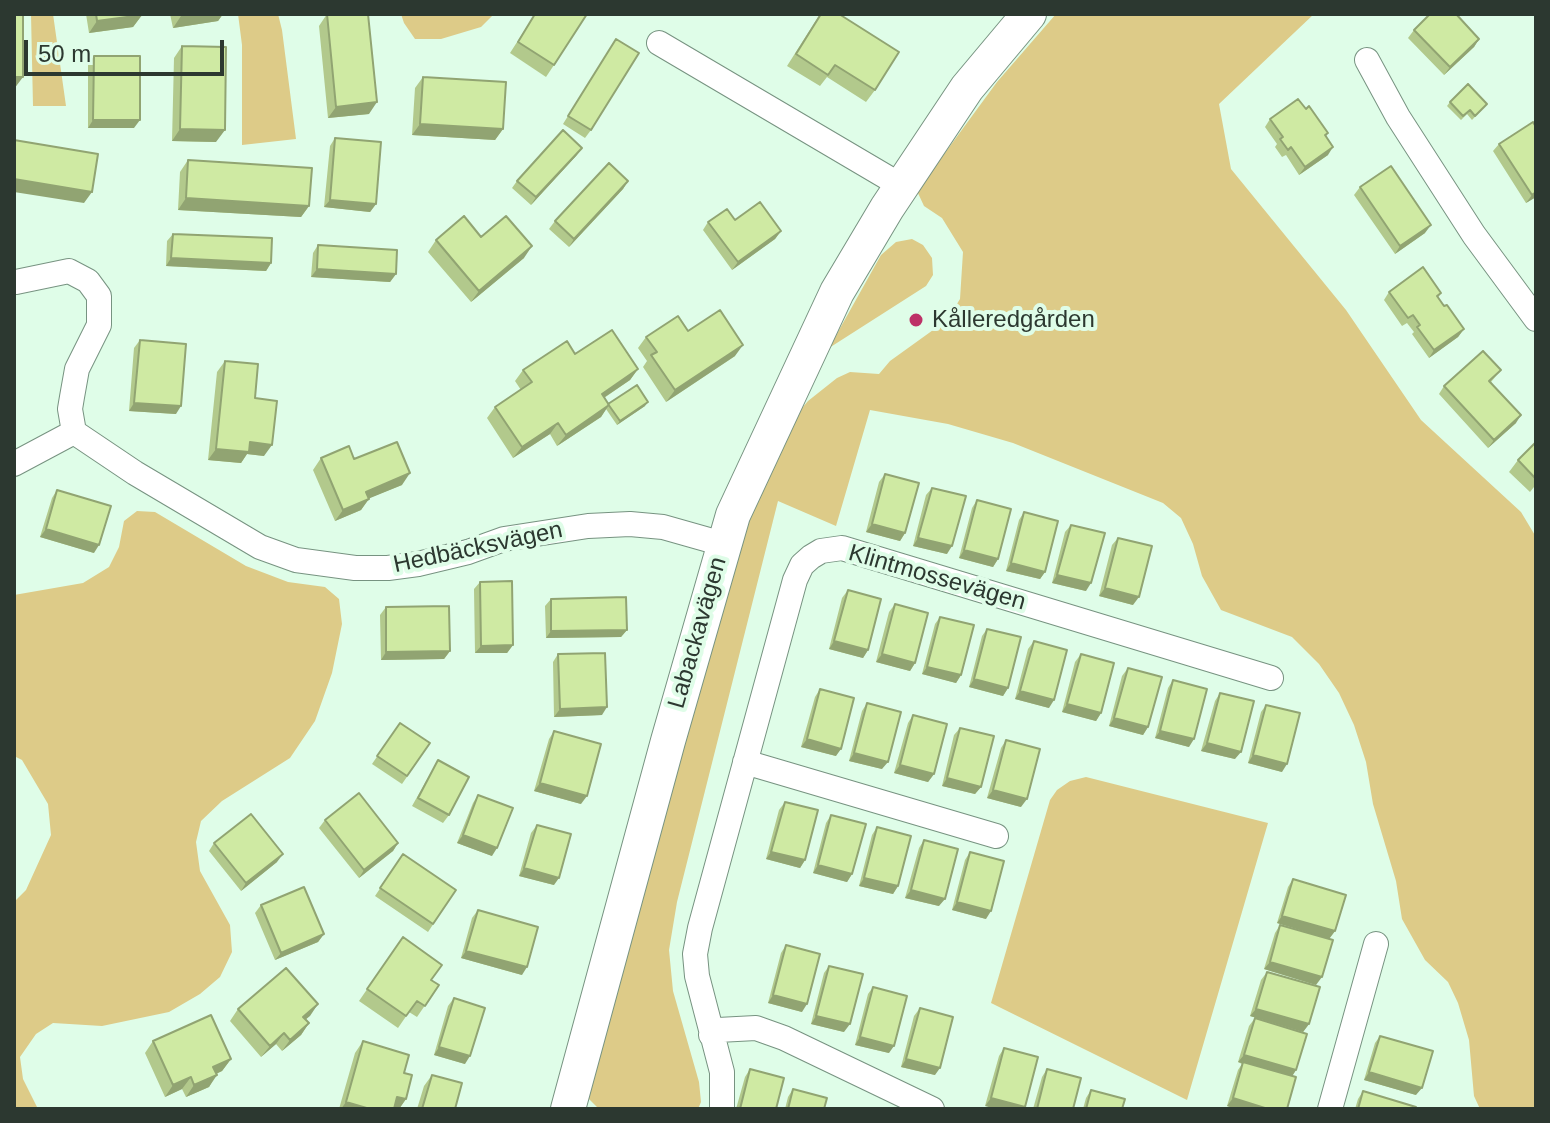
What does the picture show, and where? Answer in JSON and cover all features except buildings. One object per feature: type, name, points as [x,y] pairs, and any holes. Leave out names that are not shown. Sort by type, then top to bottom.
[{"type":"street","name":"Labackavägen","points":[[568,1109],[733,515],[823,320],[900,185],[967,88],[1029,14]]},
{"type":"street","points":[[659,43],[900,185]]},
{"type":"street","points":[[1367,60],[1398,117],[1474,235],[1536,319]]},
{"type":"street","points":[[14,464],[74,432],[70,409],[77,369],[99,325],[99,296],[88,281],[69,271],[16,282]]},
{"type":"street","name":"Hedbäcksvägen","points":[[74,432],[135,473],[260,547],[296,560],[355,568],[388,568],[468,552],[504,539],[567,528],[630,524],[663,527],[723,544]]},
{"type":"street","name":"Klintmossevägen","points":[[722,1109],[722,1072],[697,976],[695,954],[795,580],[802,565],[821,551],[842,548],[1271,678]]},
{"type":"street","points":[[745,762],[996,836]]},
{"type":"street","points":[[1330,1109],[1376,944]]},
{"type":"street","points":[[711,1035],[718,1030],[756,1028],[784,1038],[932,1109]]},
{"type":"shaded area","points":[[31,14],[53,14],[66,106],[33,106]]},
{"type":"shaded area","points":[[238,14],[278,14],[296,139],[242,145],[242,45]]},
{"type":"shaded area","points":[[401,14],[494,14],[481,27],[441,39],[415,39]]},
{"type":"shaded area","points":[[1056,14],[1314,14],[1219,104],[1231,169],[1346,310],[1421,420],[1521,512],[1536,537],[1536,1109],[1480,1109],[1474,1096],[1469,1040],[1458,1003],[1448,982],[1425,960],[1402,919],[1396,881],[1373,804],[1366,762],[1339,693],[1319,664],[1292,637],[1221,610],[1202,576],[1193,544],[1181,518],[1163,503],[1013,443],[948,424],[870,410],[836,526],[778,501],[677,902],[669,950],[673,991],[699,1082],[701,1102],[698,1109],[599,1109],[588,1098],[725,572],[785,428],[808,401],[837,378],[850,372],[879,374],[890,361],[947,320],[960,299],[963,252],[942,218],[924,206],[917,191],[997,82]]},
{"type":"shaded area","points":[[912,239],[923,245],[932,258],[933,275],[926,286],[829,348],[881,255],[896,242]]},
{"type":"shaded area","points":[[137,511],[155,512],[246,566],[288,582],[325,587],[339,599],[342,624],[332,673],[315,721],[290,758],[222,801],[201,821],[196,842],[200,871],[230,925],[232,952],[220,977],[200,994],[169,1012],[102,1026],[53,1023],[36,1034],[20,1057],[23,1079],[38,1109],[14,1109],[14,902],[26,890],[51,835],[48,804],[22,760],[14,756],[14,595],[83,583],[109,567],[119,547],[124,521]]},
{"type":"shaded area","points":[[1086,777],[1268,823],[1187,1100],[991,1003],[1050,800],[1057,790],[1070,781]]},
{"type":"place","name":"Kålleredgården","points":[[916,320]]}]
